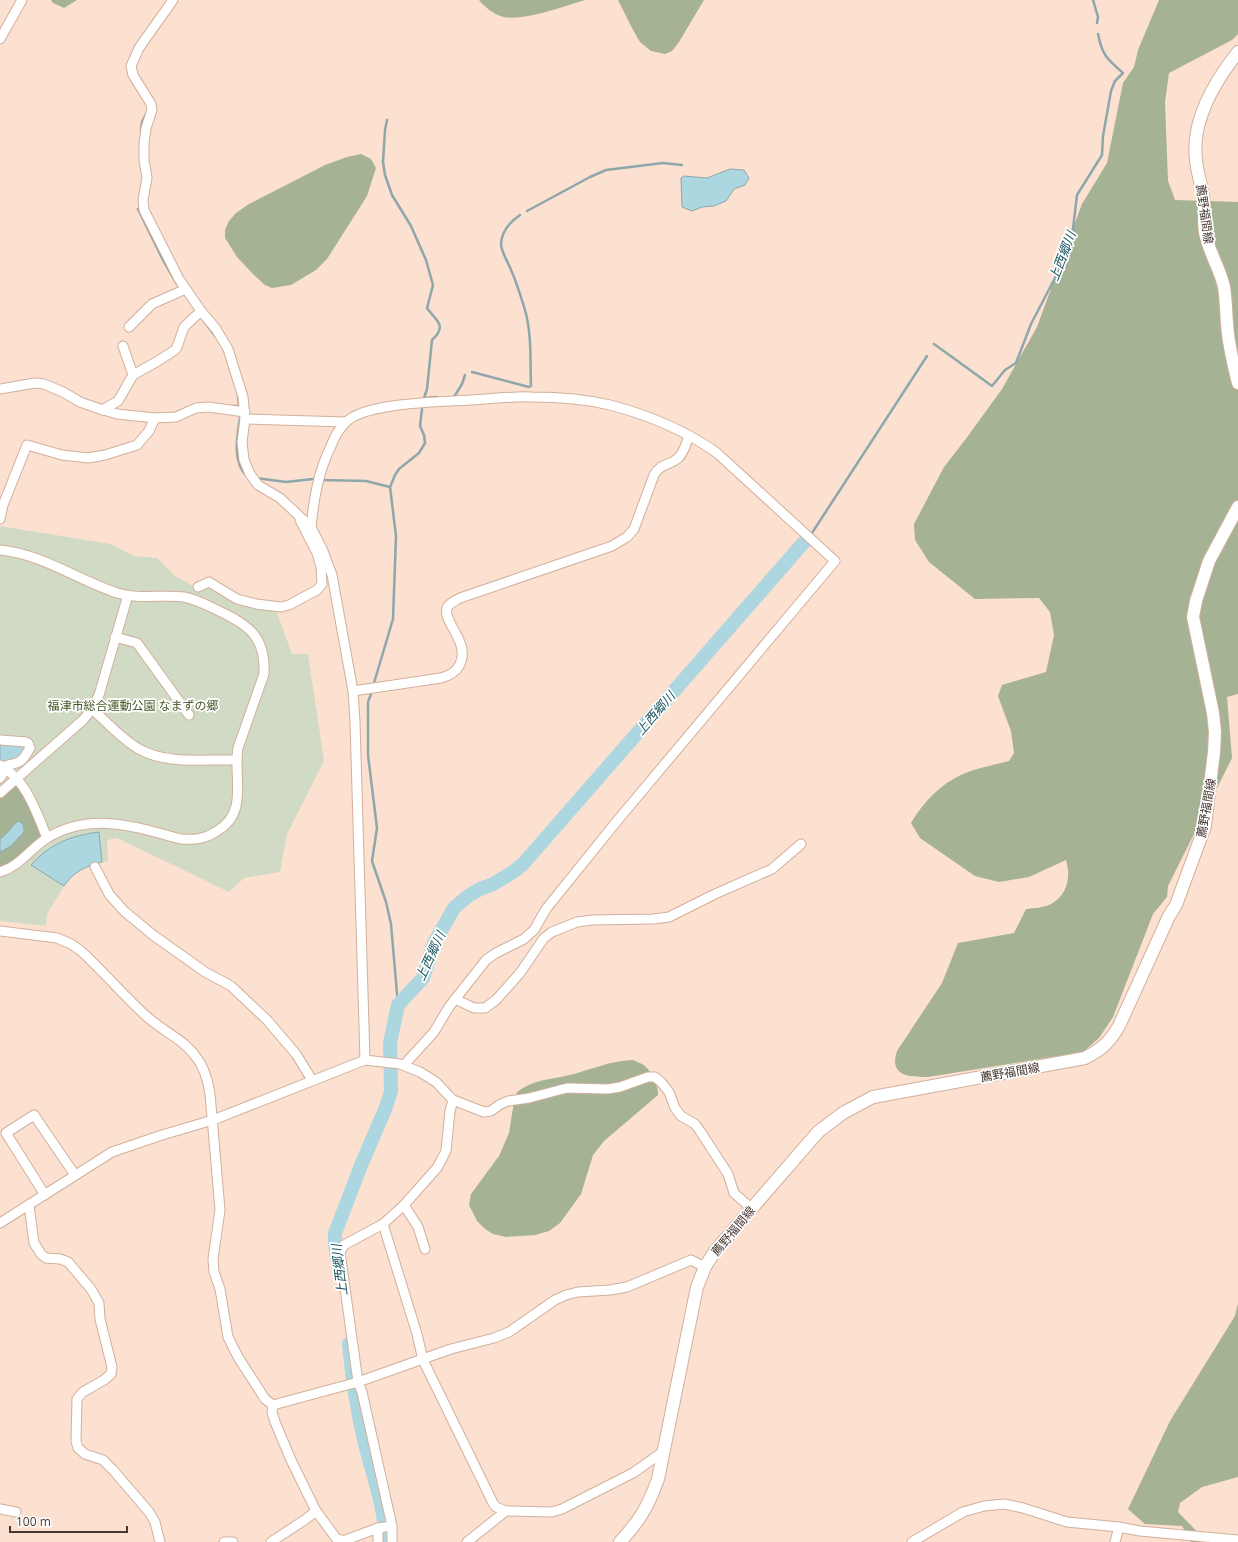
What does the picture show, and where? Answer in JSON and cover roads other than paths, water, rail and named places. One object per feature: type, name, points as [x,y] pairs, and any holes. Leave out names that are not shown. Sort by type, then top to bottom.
[{"type":"main road","name":"薦野福間線","points":[[1238,52],[1214,87],[1203,111],[1199,123],[1195,147],[1203,197],[1205,232],[1224,286],[1232,360],[1238,383]]},
{"type":"main road","name":"薦野福間線","points":[[620,1542],[640,1519],[650,1502],[658,1479],[697,1287],[705,1267],[730,1232],[818,1132],[843,1113],[864,1101],[883,1094],[1085,1058],[1108,1043],[1112,1038],[1119,1026],[1169,916],[1176,905],[1205,826],[1212,775],[1215,732],[1213,713],[1193,616],[1208,561],[1238,507]]},
{"type":"street","points":[[0,39],[22,0]]},
{"type":"street","points":[[174,0],[139,48],[131,66],[133,75],[151,104],[152,110],[146,128],[144,143],[144,160],[147,178],[143,200],[144,210],[156,230],[167,257],[186,289],[216,329],[228,349],[241,385],[245,415],[242,442],[244,460],[258,485],[280,498],[311,527],[323,551],[332,575],[353,692],[365,1060]]},
{"type":"street","points":[[130,327],[152,304],[186,289]]},
{"type":"street","points":[[102,410],[118,401],[133,375],[175,350],[184,327],[201,311]]},
{"type":"street","points":[[123,346],[133,375]]},
{"type":"street","points":[[0,389],[35,383],[44,384],[63,392],[80,402],[102,410],[117,414],[155,418],[176,417],[196,408],[208,407],[245,415],[345,422]]},
{"type":"street","points":[[311,527],[314,495],[322,466],[336,435],[345,422],[354,416],[366,412],[413,403],[534,397],[588,401],[609,405],[664,423],[700,441],[717,453],[835,561],[617,821],[546,909],[534,930],[520,942],[496,953],[486,960],[449,1008],[434,1032],[402,1064]]},
{"type":"street","points":[[0,519],[3,505],[27,445],[62,455],[88,458],[105,455],[137,445],[149,431],[155,418]]},
{"type":"street","points":[[353,692],[441,678],[456,671],[463,654],[447,613],[447,608],[450,604],[460,598],[612,546],[622,541],[634,529],[654,475],[664,464],[677,459],[682,454],[690,436]]},
{"type":"street","points":[[198,587],[209,582],[237,599],[256,604],[281,606],[289,605],[318,590],[322,584],[321,567],[317,553],[306,534],[298,515]]},
{"type":"street","points":[[0,550],[24,554],[118,593],[137,596],[170,596],[196,600],[236,619],[253,633],[260,644],[263,655],[264,674],[238,748],[236,760],[238,791],[236,808],[228,822],[221,829],[200,839],[181,839],[122,824],[96,822],[69,828],[47,838],[20,862],[0,872]]},
{"type":"street","points":[[0,793],[83,720],[92,709],[99,695],[128,595]]},
{"type":"street","points":[[116,637],[137,643],[189,715]]},
{"type":"street","points":[[92,709],[128,742],[157,757],[174,759],[236,760]]},
{"type":"street","points":[[0,740],[26,742],[30,748],[22,760],[18,763],[6,764],[3,767],[0,778]]},
{"type":"street","points":[[3,767],[17,778],[31,799],[47,838]]},
{"type":"street","points":[[456,999],[474,1008],[485,1008],[496,1000],[520,973],[544,938],[552,932],[577,922],[592,920],[653,919],[669,917],[715,894],[772,869],[801,844]]},
{"type":"street","points":[[95,867],[109,894],[129,916],[205,972],[231,986],[267,1020],[296,1054],[312,1080]]},
{"type":"street","points":[[0,931],[57,938],[71,944],[81,951],[144,1015],[161,1029],[184,1044],[196,1056],[202,1066],[208,1080],[213,1120],[220,1210],[213,1259],[214,1272],[220,1289],[224,1322],[228,1336],[238,1357],[264,1399],[273,1405],[358,1382],[451,1349],[494,1338],[509,1332],[555,1300],[566,1295],[578,1292],[610,1290],[627,1287],[650,1279],[692,1260],[705,1267]]},
{"type":"street","points":[[0,1223],[112,1152],[162,1134],[213,1120],[365,1060],[402,1064],[420,1072],[436,1082],[453,1100],[484,1112],[492,1111],[508,1101],[529,1098],[567,1088],[608,1089],[620,1087],[648,1077],[655,1077],[669,1092],[681,1116],[694,1124],[700,1131],[728,1174],[734,1192],[752,1208]]},
{"type":"street","points":[[392,1542],[385,1527],[362,1392],[358,1382],[340,1252],[344,1245],[383,1224],[404,1205],[428,1180],[437,1168],[446,1151],[453,1100]]},
{"type":"street","points":[[45,1195],[6,1133],[34,1115],[75,1175]]},
{"type":"street","points":[[29,1205],[34,1243],[40,1254],[46,1258],[60,1259],[68,1262],[91,1289],[99,1303],[100,1319],[112,1367],[111,1374],[104,1380],[83,1392],[78,1399],[76,1441],[78,1448],[85,1454],[103,1460],[113,1470],[149,1512],[155,1522],[160,1542]]},
{"type":"street","points":[[404,1205],[418,1227],[425,1249]]},
{"type":"street","points":[[383,1224],[417,1334],[423,1360],[496,1507],[506,1511],[552,1512],[562,1509],[634,1472],[664,1451]]},
{"type":"street","points":[[273,1405],[272,1412],[283,1443],[316,1511],[336,1538],[344,1541],[385,1527]]},
{"type":"street","points":[[912,1542],[964,1512],[984,1506],[1004,1504],[1023,1508],[1066,1522],[1119,1527],[1140,1531],[1238,1540]]},
{"type":"street","points":[[0,1509],[16,1512]]},
{"type":"street","points":[[271,1542],[316,1511]]},
{"type":"street","points":[[468,1542],[506,1511]]},
{"type":"street","points":[[378,1542],[385,1527]]},
{"type":"street","points":[[1116,1542],[1119,1527]]},
{"type":"street","points":[[224,1542],[232,1542]]},
{"type":"water","points":[[730,169],[744,170],[749,178],[745,185],[734,189],[726,201],[714,206],[702,207],[692,211],[682,207],[681,178],[684,176],[707,178]]},
{"type":"water","points":[[0,744],[20,745],[27,747],[21,757],[0,768]]},
{"type":"water","points":[[18,821],[23,824],[24,832],[11,846],[0,852],[0,839]]},
{"type":"water","points":[[99,832],[102,862],[80,870],[71,877],[64,886],[31,865],[46,851],[70,838]]},
{"type":"waterway","name":"上西郷川","points":[[1093,0],[1098,17],[1097,23]]},
{"type":"waterway","name":"上西郷川","points":[[934,344],[992,386],[1005,370],[1016,363],[1031,324],[1055,278],[1073,229],[1077,195],[1102,155],[1103,136],[1111,91],[1115,81],[1123,73],[1103,52],[1098,34]]},
{"type":"waterway","points":[[141,130],[142,122],[147,112]]},
{"type":"waterway","points":[[387,120],[383,162],[385,175],[392,195],[411,226],[426,260],[433,285],[427,308],[437,320],[440,327],[437,335],[432,340],[427,389],[424,398],[437,397]]},
{"type":"waterway","points":[[527,211],[606,170],[663,163],[682,165]]},
{"type":"waterway","points":[[138,209],[163,260],[177,284]]},
{"type":"waterway","points":[[472,372],[529,387],[531,386],[530,338],[527,319],[517,285],[501,245],[504,232],[520,215]]},
{"type":"waterway","points":[[203,320],[216,337]]},
{"type":"waterway","name":"上西郷川","points":[[812,533],[927,356]]},
{"type":"waterway","points":[[454,397],[462,384],[465,375]]},
{"type":"waterway","points":[[233,406],[239,406],[238,395]]},
{"type":"waterway","points":[[374,683],[393,619],[396,536],[390,487],[399,469],[419,453],[425,443],[424,435],[420,426],[422,409]]},
{"type":"waterway","points":[[240,418],[237,441],[237,457],[242,471],[247,476]]},
{"type":"waterway","points":[[256,478],[286,482],[313,479]]},
{"type":"waterway","points":[[321,480],[366,481],[390,487]]},
{"type":"waterway","name":"上西郷川","points":[[339,1270],[335,1245],[335,1233],[362,1163],[386,1107],[391,1091],[390,1043],[398,1005],[423,978],[434,943],[454,908],[468,896],[493,884],[523,864],[805,541]]},
{"type":"waterway","points":[[371,694],[368,702],[368,755],[377,828],[372,861],[386,902],[391,924],[398,1005]]},
{"type":"waterway","name":"上西郷川","points":[[349,1344],[353,1381],[360,1419],[381,1504],[386,1542]]},
{"type":"park label","name":"福津市総合運動公園 なまずの郷","points":[[133,705]]}]
